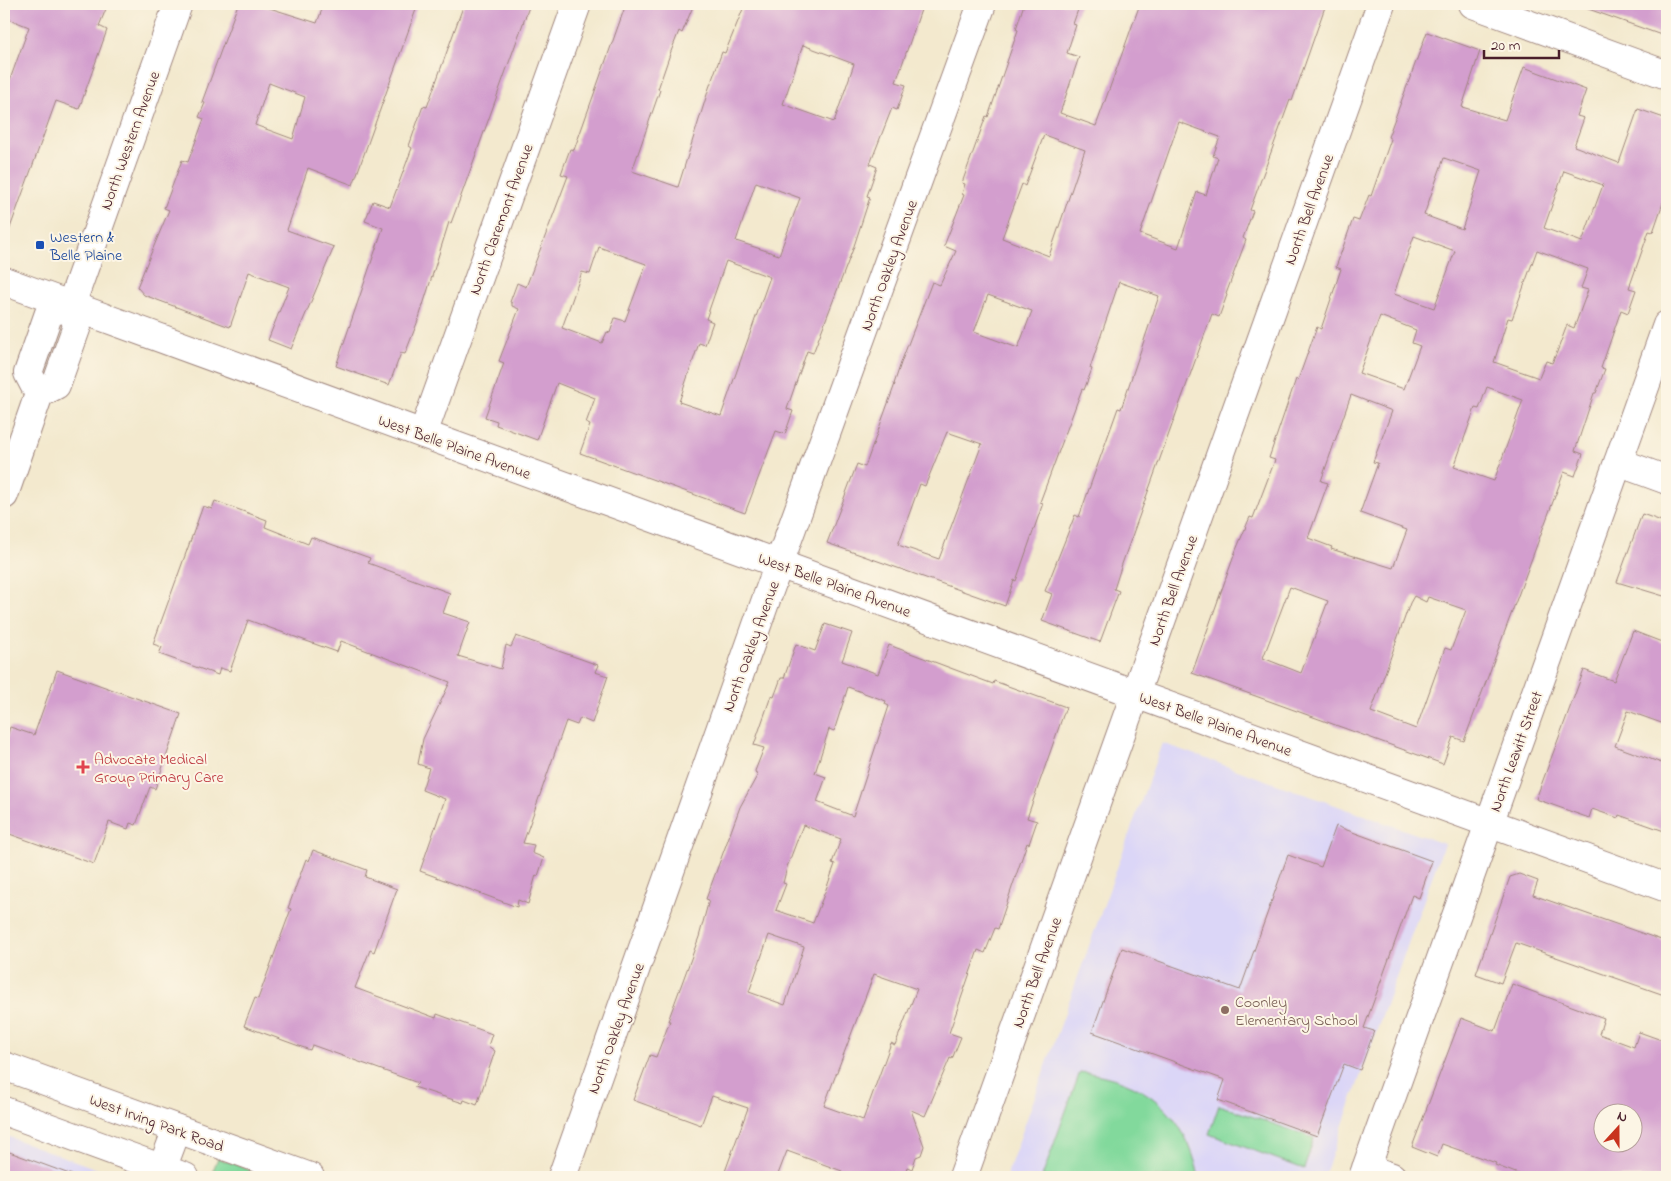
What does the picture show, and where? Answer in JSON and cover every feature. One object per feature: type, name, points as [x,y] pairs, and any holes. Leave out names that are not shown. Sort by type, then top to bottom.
[{"type":"street","name":"North Western Avenue","points":[[70,305],[178,4]]},
{"type":"street","name":"North Claremont Avenue","points":[[423,434],[577,4]]},
{"type":"street","name":"North Oakley Avenue","points":[[562,1177],[779,564],[982,4]]},
{"type":"street","name":"North Bell Avenue","points":[[963,1177],[1381,4]]},
{"type":"street","points":[[1473,4],[1667,75]]},
{"type":"street","name":"West Belle Plaine Avenue","points":[[4,281],[1667,888]]},
{"type":"street","points":[[4,495],[39,394],[56,385],[77,326],[70,305]]},
{"type":"street","name":"North Leavitt Street","points":[[1364,1173],[1667,325]]},
{"type":"street","points":[[1618,462],[1667,480]]},
{"type":"street","name":"West Irving Park Road","points":[[4,1066],[310,1177]]},
{"type":"street","points":[[4,1111],[169,1174],[177,1129]]},
{"type":"street","points":[[1364,1173],[1392,1177]]},
{"type":"shaded area","name":"Coonley Elementary School","points":[[1162,743],[1444,844],[1324,1177],[1006,1177]]},
{"type":"shaded area","points":[[4,1135],[119,1177],[4,1177]]},
{"type":"green space","points":[[1080,1072],[1124,1082],[1142,1091],[1159,1103],[1173,1117],[1184,1134],[1193,1154],[1199,1177],[1042,1177]]},
{"type":"green space","points":[[1219,1105],[1314,1138],[1304,1169],[1209,1134]]},
{"type":"green space","points":[[218,1158],[268,1177],[225,1177],[212,1173]]},
{"type":"building","points":[[4,4],[108,4],[99,26],[107,30],[79,109],[56,101],[6,239],[4,238],[4,83],[8,85],[29,27],[4,17]]},
{"type":"building","points":[[238,4],[257,4],[317,23],[324,4],[418,4],[353,185],[308,168],[287,230],[334,247],[291,349],[268,340],[289,287],[249,272],[230,327],[144,295],[137,287],[169,210],[164,208],[182,160],[188,162],[204,119],[199,117],[205,103],[202,102]],"holes":[[[269,83],[305,97],[293,139],[255,125]]]},
{"type":"building","points":[[464,4],[530,4],[451,223],[449,222],[419,318],[405,354],[401,353],[389,385],[336,366],[383,228],[365,221],[373,201],[390,207],[412,148],[409,146],[423,106],[427,107]]},
{"type":"building","points":[[626,4],[694,4],[682,33],[679,31],[670,54],[658,89],[660,90],[632,171],[678,187],[722,52],[725,53],[745,4],[923,4],[896,82],[906,85],[897,110],[892,108],[870,164],[877,167],[867,196],[870,197],[853,249],[813,353],[807,351],[787,409],[793,411],[785,434],[776,431],[745,513],[580,453],[590,425],[586,423],[595,398],[557,383],[537,440],[496,425],[497,421],[485,417],[504,363],[499,361],[519,309],[512,306],[510,302],[517,283],[526,287],[568,176],[561,174],[570,149],[574,150]],"holes":[[[803,45],[854,64],[834,122],[783,104]],[[756,182],[800,198],[779,255],[736,241]],[[599,247],[646,264],[625,321],[615,318],[610,333],[607,332],[602,343],[562,328],[582,272],[590,274]],[[726,261],[770,277],[721,416],[679,402],[699,343],[705,345],[713,322],[706,319]]]},
{"type":"building","points":[[1024,4],[1080,4],[1073,24],[1076,25],[1067,53],[1079,57],[1060,113],[1096,126],[1140,4],[1326,4],[1292,101],[1290,100],[1250,210],[1253,211],[1243,238],[1246,240],[1219,317],[1212,314],[1122,564],[1114,589],[1119,591],[1100,642],[1042,621],[1052,594],[1045,591],[1075,515],[1079,517],[1118,408],[1121,409],[1159,296],[1119,282],[1090,368],[1092,369],[1084,390],[1082,389],[1040,502],[1043,503],[1016,581],[1014,580],[1005,606],[827,543],[857,464],[865,467],[902,360],[932,282],[940,285],[956,251],[944,246],[964,195],[962,194],[965,184],[962,183],[986,116],[988,117],[1018,30],[1016,29]],"holes":[[[1179,122],[1220,137],[1213,156],[1218,158],[1206,195],[1197,192],[1178,248],[1140,234]],[[1044,135],[1085,150],[1049,256],[1002,238],[1022,184],[1025,186]],[[988,295],[1032,311],[1018,348],[974,332]],[[947,432],[982,444],[939,559],[898,545],[920,484],[925,486]]]},
{"type":"building","points":[[1580,4],[1667,4],[1667,37],[1580,6]]},
{"type":"building","points":[[1427,32],[1480,51],[1462,107],[1505,120],[1524,67],[1586,90],[1577,116],[1584,118],[1574,146],[1619,163],[1638,109],[1667,119],[1667,191],[1653,232],[1649,231],[1629,288],[1636,290],[1628,313],[1621,310],[1601,368],[1605,369],[1596,393],[1594,393],[1575,451],[1583,454],[1575,476],[1564,472],[1464,741],[1453,737],[1443,764],[1192,673],[1236,550],[1250,517],[1253,518],[1275,460],[1269,458],[1296,379],[1298,380],[1317,327],[1321,329],[1341,269],[1336,267],[1353,219],[1359,221],[1369,195],[1371,196],[1391,139],[1388,137]],"holes":[[[1444,158],[1481,171],[1462,229],[1424,215]],[[1564,171],[1603,185],[1582,242],[1544,228]],[[1414,236],[1455,251],[1434,308],[1394,294]],[[1537,250],[1588,269],[1581,288],[1588,290],[1574,328],[1567,325],[1552,363],[1546,361],[1539,378],[1494,362],[1508,318],[1512,319]],[[1380,316],[1416,330],[1412,343],[1420,346],[1404,389],[1359,373]],[[1487,387],[1523,400],[1494,481],[1454,467],[1475,408],[1479,409]],[[1351,395],[1392,411],[1373,462],[1378,463],[1360,513],[1407,530],[1393,568],[1331,549],[1332,547],[1308,538],[1328,483],[1321,481]],[[1290,587],[1328,601],[1301,673],[1263,658]],[[1414,596],[1426,602],[1428,597],[1466,610],[1451,650],[1445,648],[1416,729],[1371,712]]]},
{"type":"building","points":[[215,501],[267,520],[265,527],[308,544],[311,537],[370,558],[368,563],[450,593],[443,613],[470,622],[458,656],[501,669],[506,645],[511,647],[516,636],[598,665],[595,672],[608,676],[592,723],[580,718],[577,725],[566,721],[523,843],[534,845],[532,853],[544,858],[538,876],[536,875],[528,904],[518,900],[517,907],[420,871],[445,799],[422,790],[429,768],[418,764],[423,739],[450,682],[341,641],[337,652],[248,620],[230,671],[220,668],[218,675],[159,654],[162,647],[153,644],[203,506],[212,509]]},
{"type":"building","points":[[1642,514],[1667,523],[1667,597],[1617,582]]},
{"type":"building","points":[[825,624],[852,633],[842,661],[878,674],[889,645],[993,684],[994,681],[1066,707],[1027,818],[1037,821],[1029,844],[1027,843],[998,929],[995,928],[985,953],[978,950],[949,1033],[961,1037],[925,1116],[911,1110],[924,1146],[921,1155],[916,1157],[912,1169],[907,1167],[904,1177],[840,1177],[842,1171],[787,1151],[777,1177],[723,1177],[748,1108],[712,1096],[701,1125],[633,1100],[650,1055],[656,1057],[670,1021],[668,1021],[699,937],[709,900],[706,899],[740,807],[757,776],[755,771],[764,748],[754,745],[771,696],[774,697],[781,678],[784,678],[796,644],[815,651]],"holes":[[[848,687],[886,701],[885,704],[889,706],[853,816],[817,802],[826,777],[815,773],[829,729],[834,731]],[[803,825],[841,839],[832,863],[835,864],[813,923],[776,910],[786,884],[783,883]],[[769,935],[804,947],[785,1005],[749,992]],[[874,974],[917,989],[895,1045],[891,1043],[863,1120],[824,1106]]]},
{"type":"building","points":[[1633,631],[1667,644],[1667,725],[1628,711],[1615,746],[1667,765],[1667,832],[1619,815],[1618,818],[1592,809],[1589,818],[1536,799],[1584,670],[1614,681]]},
{"type":"building","name":"Advocate Medical Group Primary Care","points":[[57,670],[181,714],[155,789],[150,787],[136,825],[130,823],[128,829],[109,822],[94,864],[4,832],[4,747],[10,727],[34,735]]},
{"type":"building","points":[[1336,826],[1432,861],[1419,898],[1412,895],[1364,1028],[1374,1031],[1360,1070],[1344,1064],[1317,1136],[1218,1100],[1225,1080],[1092,1032],[1122,948],[1240,990],[1288,855],[1321,867]]},
{"type":"building","points":[[313,850],[367,870],[365,877],[397,889],[374,952],[370,950],[355,988],[436,1018],[437,1014],[492,1034],[488,1046],[495,1051],[477,1105],[464,1100],[463,1103],[414,1087],[418,1083],[312,1045],[310,1050],[244,1026],[255,998],[258,999],[291,909],[288,908],[306,859],[309,861]]},
{"type":"building","points":[[1519,874],[1538,881],[1533,895],[1667,942],[1667,996],[1516,943],[1501,983],[1476,974],[1510,877]]},
{"type":"building","points":[[1512,984],[1604,1018],[1599,1034],[1634,1047],[1639,1032],[1667,1042],[1667,1177],[1526,1177],[1495,1165],[1496,1163],[1442,1144],[1437,1157],[1412,1147],[1461,1018],[1495,1031]]},
{"type":"building","points":[[4,1150],[72,1175],[72,1177],[4,1177]]},
{"type":"place","name":"Western & Belle Plaine","points":[[40,245]]},
{"type":"place","name":"Advocate Medical Group Primary Care","points":[[83,767]]},
{"type":"place","name":"Coonley Elementary School","points":[[1225,1010]]}]
